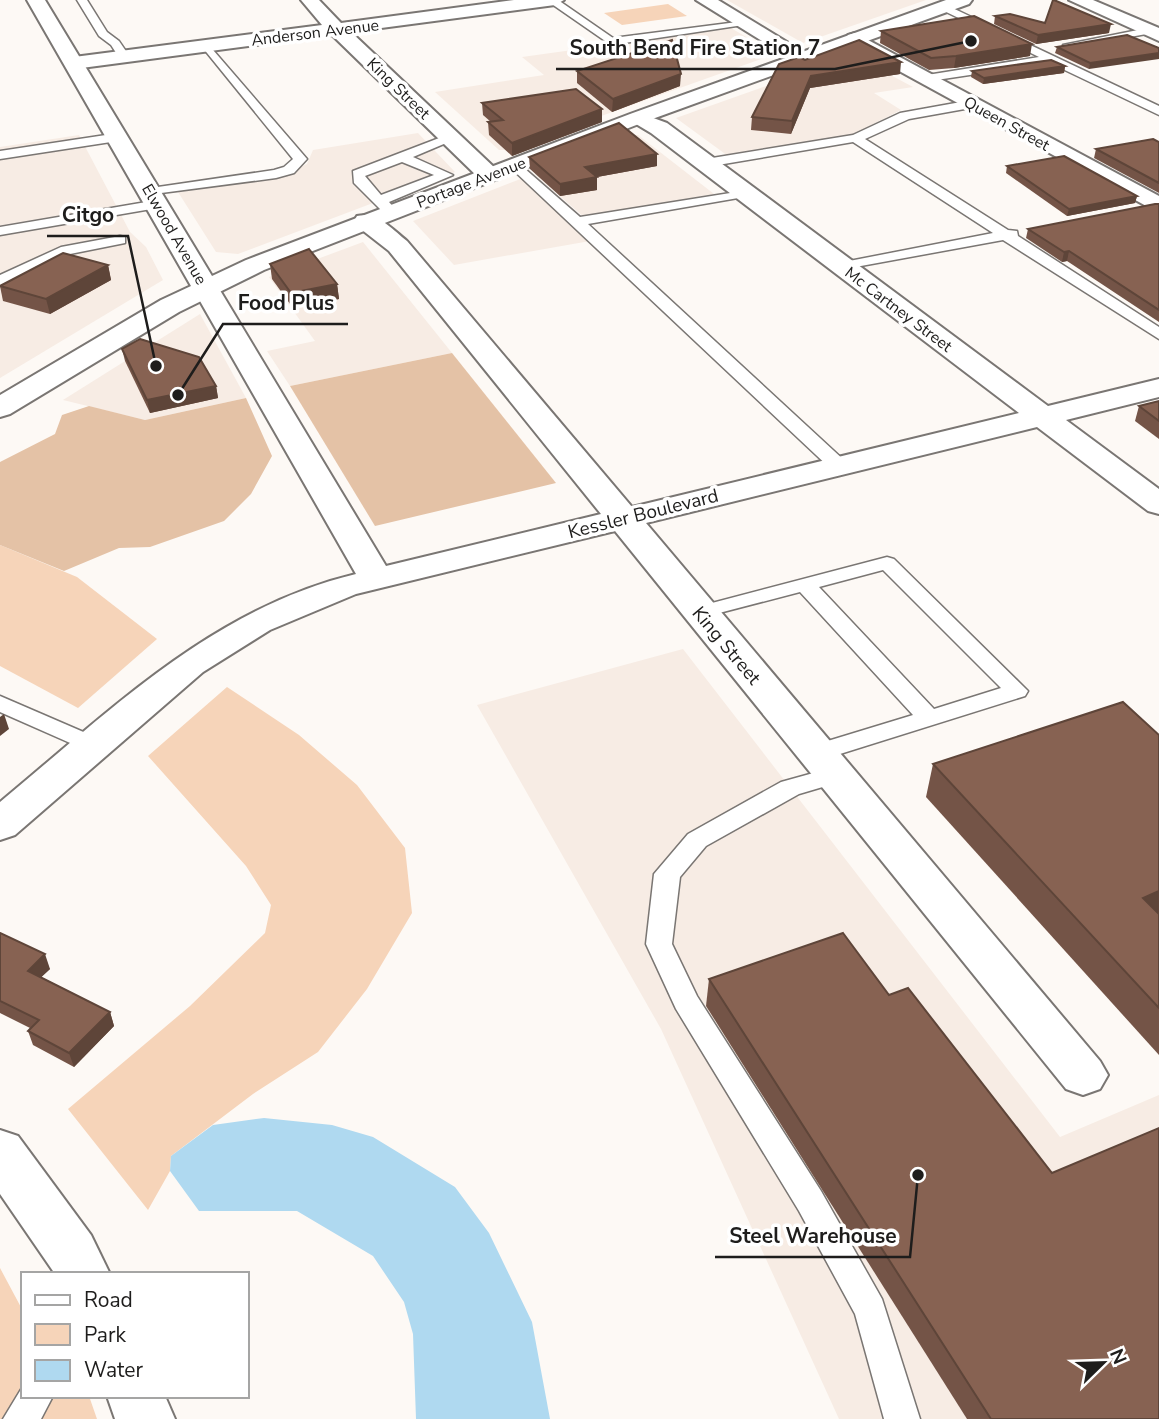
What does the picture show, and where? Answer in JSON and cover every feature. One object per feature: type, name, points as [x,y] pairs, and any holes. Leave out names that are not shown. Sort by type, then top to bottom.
[{"type":"street","name":"Elwood Avenue","points":[[36,0],[155,198],[376,578]]},
{"type":"street","name":"King Street","points":[[310,0],[489,175]]},
{"type":"street","name":"Anderson Avenue","points":[[74,63],[553,0]]},
{"type":"street","points":[[705,0],[803,58]]},
{"type":"street","name":"Portage Avenue","points":[[0,408],[205,287],[376,201],[456,179],[489,175],[637,118],[963,0]]},
{"type":"street","points":[[1078,0],[1154,33]]},
{"type":"street","name":"Queen Street","points":[[855,39],[1159,206]]},
{"type":"street","name":"Mc Cartney Street","points":[[637,118],[659,128],[1159,504]]},
{"type":"street","name":"King Street","points":[[376,201],[398,246],[1083,1075]]},
{"type":"street","name":"Kessler Boulevard","points":[[0,825],[190,664],[257,622],[332,591],[376,578],[1159,388]]},
{"type":"street","points":[[0,1152],[72,1252],[82,1272]]},
{"type":"street","points":[[137,1398],[145,1419]]},
{"type":"lane","points":[[82,0],[103,34],[116,43],[124,57]]},
{"type":"lane","points":[[553,0],[611,43],[745,23]]},
{"type":"lane","points":[[944,7],[1159,111]]},
{"type":"lane","points":[[1035,51],[1154,33]]},
{"type":"lane","points":[[0,232],[289,170],[300,159],[207,46]]},
{"type":"lane","points":[[927,79],[1051,59]]},
{"type":"lane","points":[[706,163],[855,138],[869,134],[890,120],[904,115],[972,104]]},
{"type":"lane","points":[[0,155],[119,137]]},
{"type":"lane","points":[[376,201],[358,174],[452,138]]},
{"type":"lane","points":[[855,138],[1159,334]]},
{"type":"lane","points":[[401,157],[417,169],[456,179]]},
{"type":"lane","points":[[516,165],[839,466]]},
{"type":"lane","points":[[578,222],[744,193]]},
{"type":"lane","points":[[1132,210],[1159,206]]},
{"type":"lane","points":[[844,267],[1031,230]]},
{"type":"lane","points":[[0,281],[66,250],[120,240]]},
{"type":"lane","points":[[700,612],[887,563],[1017,691],[929,718],[825,764],[790,788],[697,840],[667,874],[659,944],[686,1001],[810,1201],[870,1310],[902,1419]]},
{"type":"lane","points":[[805,585],[929,718]]},
{"type":"lane","points":[[0,703],[94,745]]},
{"type":"lane","points":[[21,1419],[35,1398]]},
{"type":"shaded area","points":[[727,0],[926,0],[803,43]]},
{"type":"shaded area","points":[[731,28],[775,54],[506,150],[499,150],[435,92],[544,75],[522,57]]},
{"type":"shaded area","points":[[853,55],[913,87],[874,93],[901,110],[850,136],[728,156],[676,118]]},
{"type":"shaded area","points":[[418,133],[455,172],[238,254],[216,252],[178,192],[278,177],[307,164],[313,150]]},
{"type":"shaded area","points":[[79,135],[130,232],[146,247],[163,280],[0,378],[0,147]]},
{"type":"shaded area","points":[[632,135],[638,135],[714,194],[584,217],[534,174]]},
{"type":"shaded area","points":[[523,178],[590,241],[454,265],[413,221]]},
{"type":"shaded area","points":[[363,242],[452,353],[290,386],[267,351],[315,341],[269,277]]},
{"type":"shaded area","points":[[200,314],[246,398],[145,420],[63,400]]},
{"type":"shaded area","points":[[452,353],[556,483],[375,526],[290,386]]},
{"type":"shaded area","points":[[246,398],[272,456],[251,494],[224,521],[150,547],[119,548],[64,571],[0,545],[0,462],[55,434],[62,415],[89,406],[145,420]]},
{"type":"shaded area","points":[[683,649],[1060,1137],[1159,1095],[1159,1419],[839,1419],[661,1029],[477,705]]},
{"type":"green space","points":[[668,4],[687,16],[622,25],[604,13]]},
{"type":"green space","points":[[0,545],[77,577],[157,639],[78,708],[0,666]]},
{"type":"green space","points":[[227,687],[299,735],[357,785],[405,848],[412,913],[367,989],[318,1052],[253,1094],[171,1156],[170,1171],[148,1210],[68,1109],[190,1006],[265,933],[271,905],[246,866],[148,756]]},
{"type":"green space","points":[[0,1268],[21,1307],[21,1398],[90,1398],[97,1419],[0,1419]]},
{"type":"water","points":[[264,1118],[332,1125],[373,1137],[455,1187],[489,1233],[532,1322],[550,1419],[416,1419],[413,1334],[404,1302],[373,1256],[297,1211],[199,1211],[170,1171],[171,1156],[213,1125]]},
{"type":"building","points":[[1053,0],[1111,24],[1038,35],[995,16],[1010,14],[1045,23]]},
{"type":"building","points":[[974,16],[1032,44],[931,58],[881,31]]},
{"type":"building","points":[[1127,35],[1159,48],[1159,53],[1090,63],[1057,47]]},
{"type":"building","points":[[672,40],[681,74],[613,99],[577,71]]},
{"type":"building","points":[[859,40],[901,62],[811,76],[792,121],[752,117],[779,64],[799,57],[805,60]]},
{"type":"building","points":[[1051,60],[1065,66],[984,78],[972,71]]},
{"type":"building","points":[[576,89],[602,109],[512,143],[488,122],[503,120],[482,103]]},
{"type":"building","points":[[619,123],[657,154],[585,167],[597,177],[560,184],[529,157]]},
{"type":"building","points":[[1153,139],[1159,142],[1159,183],[1096,149]]},
{"type":"building","points":[[1064,156],[1137,196],[1069,209],[1007,166]]},
{"type":"building","points":[[1159,204],[1159,310],[1069,251],[1064,252],[1028,229]]},
{"type":"building","points":[[309,249],[337,284],[291,293],[270,264]]},
{"type":"building","points":[[63,253],[108,265],[46,299],[0,286]]},
{"type":"building","points":[[140,339],[199,357],[216,386],[147,400],[122,349]]},
{"type":"building","points":[[1159,401],[1159,421],[1139,406]]},
{"type":"building","points":[[1123,702],[1159,735],[1159,891],[1143,898],[1159,914],[1159,1008],[933,764]]},
{"type":"building","points":[[0,933],[45,954],[28,971],[110,1012],[69,1053],[28,1031],[39,1020],[0,1001]]},
{"type":"building","points":[[843,933],[889,995],[908,988],[1052,1173],[1159,1128],[1159,1419],[991,1419],[709,979]]},
{"type":"place","name":"South Bend Fire Station 7","points":[[971,41]]},
{"type":"place","name":"Citgo","points":[[156,366]]},
{"type":"place","name":"Food Plus","points":[[178,395]]},
{"type":"place","name":"Steel Warehouse","points":[[918,1175]]}]
